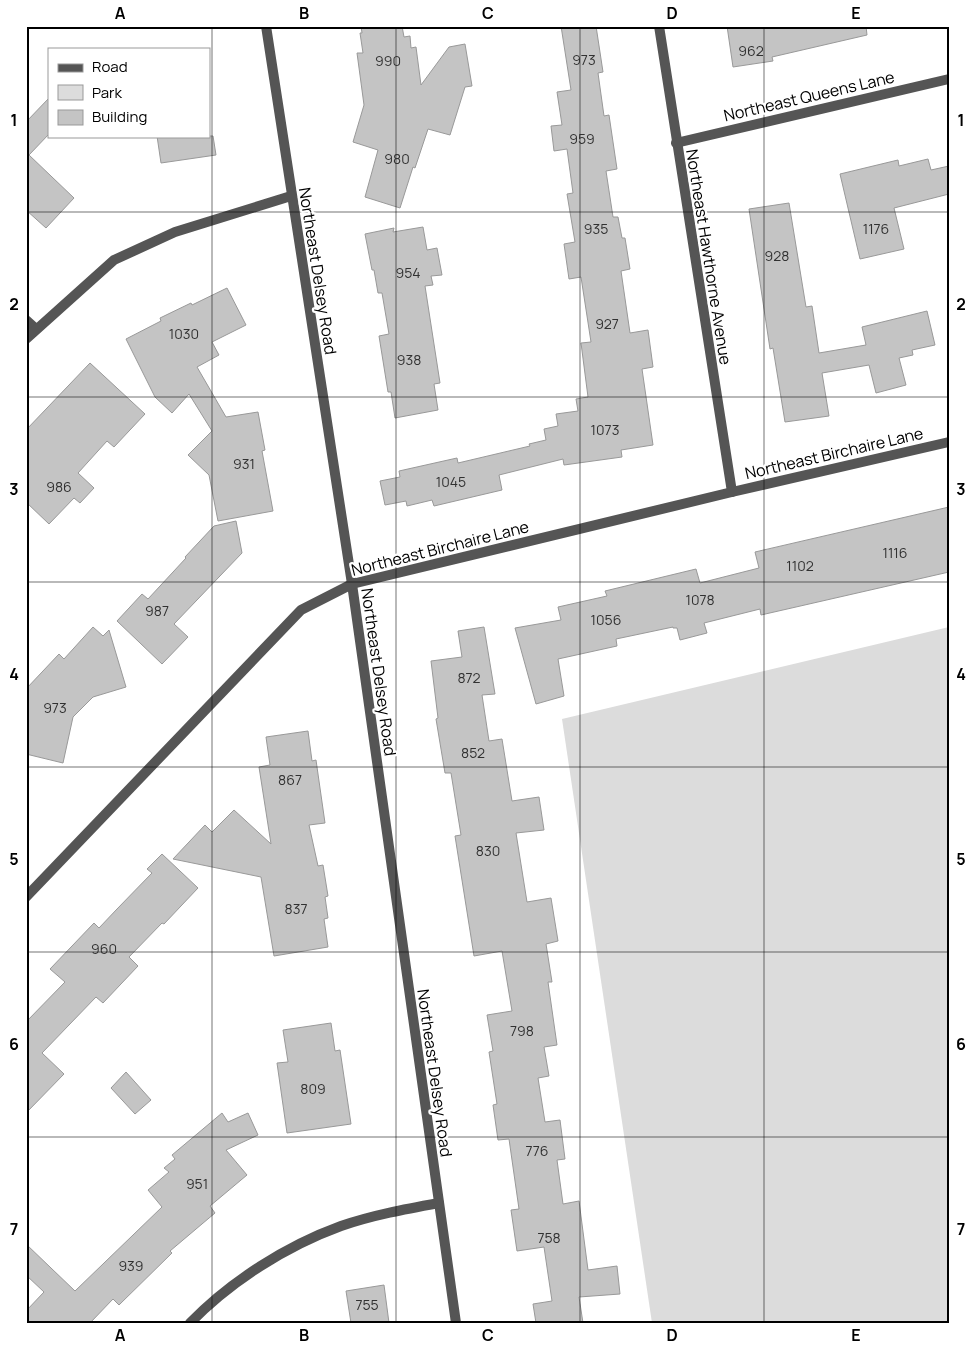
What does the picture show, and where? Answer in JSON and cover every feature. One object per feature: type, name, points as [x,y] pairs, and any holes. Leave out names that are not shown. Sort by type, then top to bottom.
[{"type":"street","name":"Northeast Delsey Road","points":[[266,26],[352,584],[456,1323]]},
{"type":"street","name":"Northeast Hawthorne Avenue","points":[[659,26],[732,492]]},
{"type":"street","name":"Northeast Queens Lane","points":[[676,143],[949,79]]},
{"type":"street","points":[[26,339],[114,260],[175,232],[291,196]]},
{"type":"street","points":[[26,320],[36,329]]},
{"type":"street","name":"Northeast Birchaire Lane","points":[[26,897],[301,610],[352,584],[732,492],[949,442]]},
{"type":"street","points":[[190,1323],[228,1290],[265,1264],[304,1242],[341,1226],[374,1216],[439,1203]]},
{"type":"green space","points":[[949,627],[949,1323],[652,1323],[562,719]]},
{"type":"building","points":[[361,26],[402,26],[404,37],[410,36],[411,48],[416,47],[421,85],[449,47],[465,44],[472,86],[465,87],[450,135],[428,129],[400,208],[365,197],[378,150],[353,142],[364,105],[357,53],[363,53],[360,33],[362,33]]},
{"type":"building","points":[[561,26],[596,26],[603,72],[598,73],[604,116],[609,115],[617,169],[606,171],[613,217],[618,217],[622,238],[625,238],[630,269],[621,271],[630,333],[648,330],[653,367],[642,369],[653,445],[621,450],[622,457],[564,465],[563,459],[499,475],[502,490],[434,506],[432,500],[407,506],[406,501],[385,505],[380,481],[400,477],[399,471],[457,458],[458,463],[530,446],[529,444],[546,440],[544,429],[558,426],[556,414],[578,411],[576,399],[588,397],[581,343],[591,342],[581,277],[569,279],[564,244],[575,242],[567,194],[573,193],[567,149],[554,151],[551,126],[562,125],[557,92],[571,90]]},
{"type":"building","points":[[727,26],[866,26],[867,35],[772,57],[773,61],[733,67]]},
{"type":"building","points":[[48,99],[48,135],[29,155],[74,198],[46,228],[26,210],[26,122]]},
{"type":"building","points":[[210,136],[213,136],[216,155],[161,163],[157,138],[210,138]]},
{"type":"building","points":[[928,159],[931,170],[949,166],[949,194],[894,208],[904,249],[860,259],[840,174],[898,160],[899,166]]},
{"type":"building","points":[[789,203],[806,307],[812,306],[819,353],[866,345],[862,327],[927,311],[935,345],[912,350],[913,355],[899,358],[906,385],[876,393],[869,365],[822,373],[829,416],[785,422],[773,348],[770,349],[749,209]]},
{"type":"building","points":[[423,227],[427,250],[437,248],[442,275],[431,276],[433,285],[425,286],[440,383],[434,384],[438,410],[395,418],[391,392],[388,392],[379,336],[389,334],[382,293],[378,293],[365,234],[394,228],[393,232]]},
{"type":"building","points":[[227,288],[246,325],[212,342],[219,355],[197,367],[226,417],[258,412],[265,450],[262,451],[273,511],[218,521],[209,475],[188,455],[212,431],[189,394],[172,413],[155,397],[126,339],[161,321],[160,318]]},
{"type":"building","points":[[90,363],[145,414],[114,447],[107,441],[78,473],[94,488],[80,503],[74,498],[49,524],[26,502],[26,430]]},
{"type":"building","points":[[949,507],[949,572],[761,615],[760,609],[704,623],[707,633],[680,640],[677,628],[673,627],[616,639],[617,646],[558,659],[564,696],[536,704],[515,628],[561,620],[558,607],[607,596],[605,591],[696,569],[700,583],[759,568],[755,552]]},
{"type":"building","points":[[236,521],[242,553],[174,624],[188,637],[162,664],[117,621],[142,594],[148,599],[214,526]]},
{"type":"building","points":[[93,627],[103,636],[109,630],[126,687],[93,697],[73,717],[63,763],[26,754],[26,689],[59,654],[64,659]]},
{"type":"building","points":[[484,627],[495,694],[482,695],[489,741],[502,739],[512,801],[539,797],[544,830],[516,833],[527,902],[551,898],[558,941],[546,944],[552,982],[548,982],[557,1045],[544,1047],[549,1076],[538,1078],[545,1122],[560,1120],[565,1159],[557,1160],[563,1204],[579,1201],[588,1270],[617,1266],[620,1294],[579,1297],[583,1323],[536,1323],[533,1304],[552,1301],[544,1247],[517,1251],[511,1210],[519,1209],[509,1139],[498,1140],[493,1105],[497,1104],[489,1052],[493,1051],[487,1015],[512,1011],[502,951],[474,956],[455,836],[461,835],[451,773],[445,773],[436,719],[438,718],[431,661],[462,657],[458,631]]},
{"type":"building","points":[[308,731],[312,761],[316,760],[325,823],[309,825],[318,866],[323,865],[328,896],[325,897],[328,918],[324,919],[328,947],[274,956],[261,877],[173,859],[205,825],[212,832],[234,810],[271,844],[259,767],[270,765],[266,737]]},
{"type":"building","points":[[162,854],[198,888],[129,957],[138,966],[103,1003],[96,997],[42,1053],[64,1074],[26,1113],[26,1022],[65,982],[50,969],[94,923],[99,928],[152,873],[147,869]]},
{"type":"building","points":[[331,1023],[335,1051],[340,1050],[351,1124],[287,1133],[277,1063],[288,1062],[283,1030]]},
{"type":"building","points":[[126,1072],[151,1100],[135,1114],[111,1088]]},
{"type":"building","points":[[222,1113],[228,1122],[248,1113],[258,1135],[226,1150],[247,1175],[210,1206],[215,1213],[170,1251],[172,1253],[119,1305],[113,1299],[90,1323],[26,1323],[26,1311],[44,1292],[26,1275],[26,1244],[75,1291],[162,1207],[148,1190],[169,1172],[164,1168],[175,1159],[172,1155]]},
{"type":"building","points":[[384,1285],[389,1323],[351,1323],[346,1291]]}]
